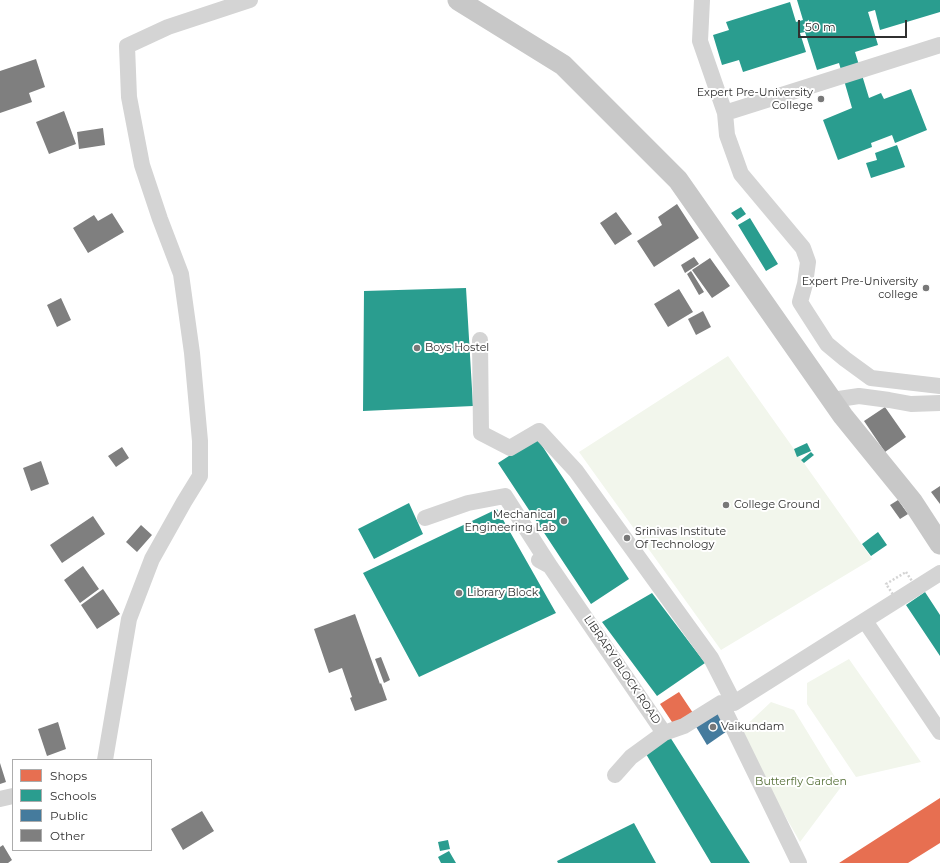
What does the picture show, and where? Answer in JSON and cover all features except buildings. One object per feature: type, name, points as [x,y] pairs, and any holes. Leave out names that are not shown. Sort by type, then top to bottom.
[{"type":"main road","points":[[458,0],[563,64],[678,180],[843,416],[912,501],[940,544]]},
{"type":"street","points":[[105,759],[129,619],[152,559],[200,476],[200,441],[192,353],[181,274],[160,219],[142,165],[129,97],[127,46],[168,27],[250,0]]},
{"type":"street","points":[[702,0],[700,41],[725,113],[727,135],[741,174],[803,248],[808,262],[805,284],[800,302],[827,344],[845,360],[872,378],[940,386]]},
{"type":"street","points":[[725,113],[940,45]]},
{"type":"street","points":[[480,340],[481,433],[510,448],[539,431],[576,471],[711,658],[727,703],[800,863]]},
{"type":"street","points":[[832,400],[859,396],[911,404],[940,403]]},
{"type":"street","name":"LIBRARY BLOCK ROAD","points":[[425,518],[468,503],[505,496],[544,563],[664,733],[684,726],[727,703],[865,621],[940,573]]},
{"type":"street","points":[[865,621],[940,732]]},
{"type":"street","points":[[615,774],[631,757],[664,733]]},
{"type":"street","points":[[0,799],[12,796]]},
{"type":"green space","name":"College Ground","points":[[728,356],[872,559],[721,650],[579,452]]},
{"type":"green space","name":"Butterfly Garden","points":[[849,659],[921,762],[856,777],[807,704],[807,683]]},
{"type":"green space","name":"Butterfly Garden","points":[[771,702],[794,710],[841,787],[800,842],[738,733]]},
{"type":"place","name":"Expert Pre-University College","points":[[821,99]]},
{"type":"place","name":"Expert Pre-University college","points":[[926,288]]},
{"type":"place","name":"Boys Hostel","points":[[417,348]]},
{"type":"place","name":"College Ground","points":[[726,505]]},
{"type":"place","name":"Mechanical Engineering Lab","points":[[564,521]]},
{"type":"place","name":"Srinivas Institute Of Technology","points":[[627,538]]},
{"type":"place","name":"Library Block","points":[[459,593]]},
{"type":"place","name":"Vaikundam","points":[[713,727]]}]
